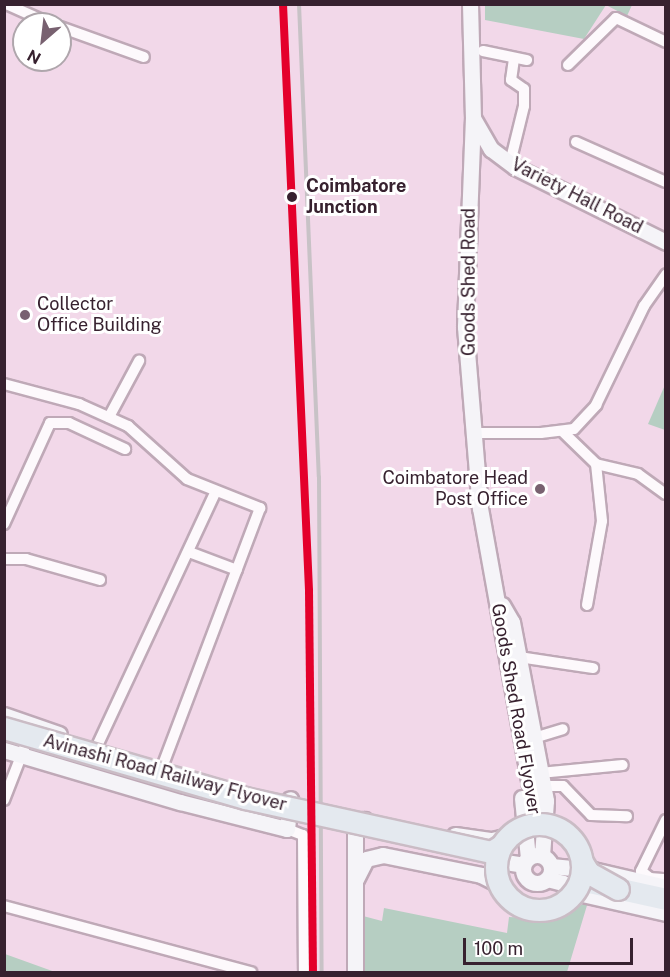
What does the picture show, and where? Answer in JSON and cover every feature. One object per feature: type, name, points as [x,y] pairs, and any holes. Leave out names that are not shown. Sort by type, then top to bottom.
[{"type":"highway","name":"Avinashi Road Railway Flyover","points":[[4,728],[245,798],[491,852],[501,859]]},
{"type":"highway","name":"Avinashi Road Railway Flyover","points":[[4,740],[152,785],[486,864],[501,859]]},
{"type":"highway","points":[[582,862],[578,884],[570,896],[546,909],[518,904],[501,859],[537,824],[561,830],[575,844],[589,873],[618,888]]},
{"type":"highway","points":[[578,884],[589,882],[663,899]]},
{"type":"main road","name":"Goods Shed Road","points":[[470,4],[472,117],[465,327],[480,508],[496,595]]},
{"type":"main road","name":"Variety Hall Road","points":[[472,117],[491,149],[510,163],[666,242]]},
{"type":"main road","name":"Goods Shed Road Flyover","points":[[496,595],[537,824]]},
{"type":"main road","points":[[496,595],[512,622],[542,779],[546,811],[538,865]]},
{"type":"main road","points":[[496,595],[490,623],[524,808],[538,865],[557,880],[582,894],[663,899]]},
{"type":"main road","points":[[4,715],[97,746],[290,799],[287,829],[24,749]]},
{"type":"main road","points":[[4,750],[46,747]]},
{"type":"main road","points":[[355,972],[355,828],[357,822],[368,819],[492,840],[501,859]]},
{"type":"main road","points":[[355,885],[366,859],[382,855],[481,875],[501,859],[593,870],[663,899]]},
{"type":"street","points":[[6,4],[24,12]]},
{"type":"street","points":[[568,65],[616,18],[666,42]]},
{"type":"street","points":[[72,31],[144,57]]},
{"type":"street","points":[[483,51],[527,60]]},
{"type":"street","points":[[510,163],[524,106],[524,89],[511,80],[514,58]]},
{"type":"street","points":[[576,142],[666,182]]},
{"type":"street","points":[[474,434],[574,429],[596,405],[644,306],[666,274]]},
{"type":"street","points":[[109,417],[139,361]]},
{"type":"street","points":[[4,384],[79,404],[128,426],[187,479],[260,508],[162,765]]},
{"type":"street","points":[[4,524],[50,423],[69,423],[125,449]]},
{"type":"street","points":[[562,430],[596,464],[638,474],[666,494]]},
{"type":"street","points":[[587,605],[602,521],[596,464]]},
{"type":"street","points":[[97,746],[216,491]]},
{"type":"street","points":[[189,552],[237,570]]},
{"type":"street","points":[[6,555],[100,580]]},
{"type":"street","points":[[519,657],[593,668]]},
{"type":"street","points":[[4,800],[32,725]]},
{"type":"street","points":[[534,738],[563,729]]},
{"type":"street","points":[[542,779],[623,765]]},
{"type":"street","points":[[542,779],[563,786],[591,814],[627,816]]},
{"type":"street","points":[[666,820],[641,871],[650,878],[666,879]]},
{"type":"street","points":[[287,829],[303,835],[304,972]]},
{"type":"street","points":[[4,906],[250,972]]},
{"type":"green space","points":[[485,4],[632,5],[627,16],[606,5],[584,39],[485,20]]},
{"type":"green space","points":[[665,385],[665,430],[648,424]]},
{"type":"green space","points":[[588,902],[567,972],[364,972],[363,916],[382,921],[384,908],[507,933],[509,917],[549,919]]},
{"type":"green space","points":[[5,954],[55,972],[5,972]]},
{"type":"railway","points":[[283,4],[304,506]]},
{"type":"railway","points":[[299,4],[319,477],[322,972]]},
{"type":"transit line","points":[[283,4],[309,591],[313,972]]},
{"type":"place","name":"Coimbatore Junction","points":[[292,197]]},
{"type":"place","name":"Collector Office Building","points":[[25,315]]},
{"type":"place","name":"Coimbatore Head Post Office","points":[[540,489]]}]
